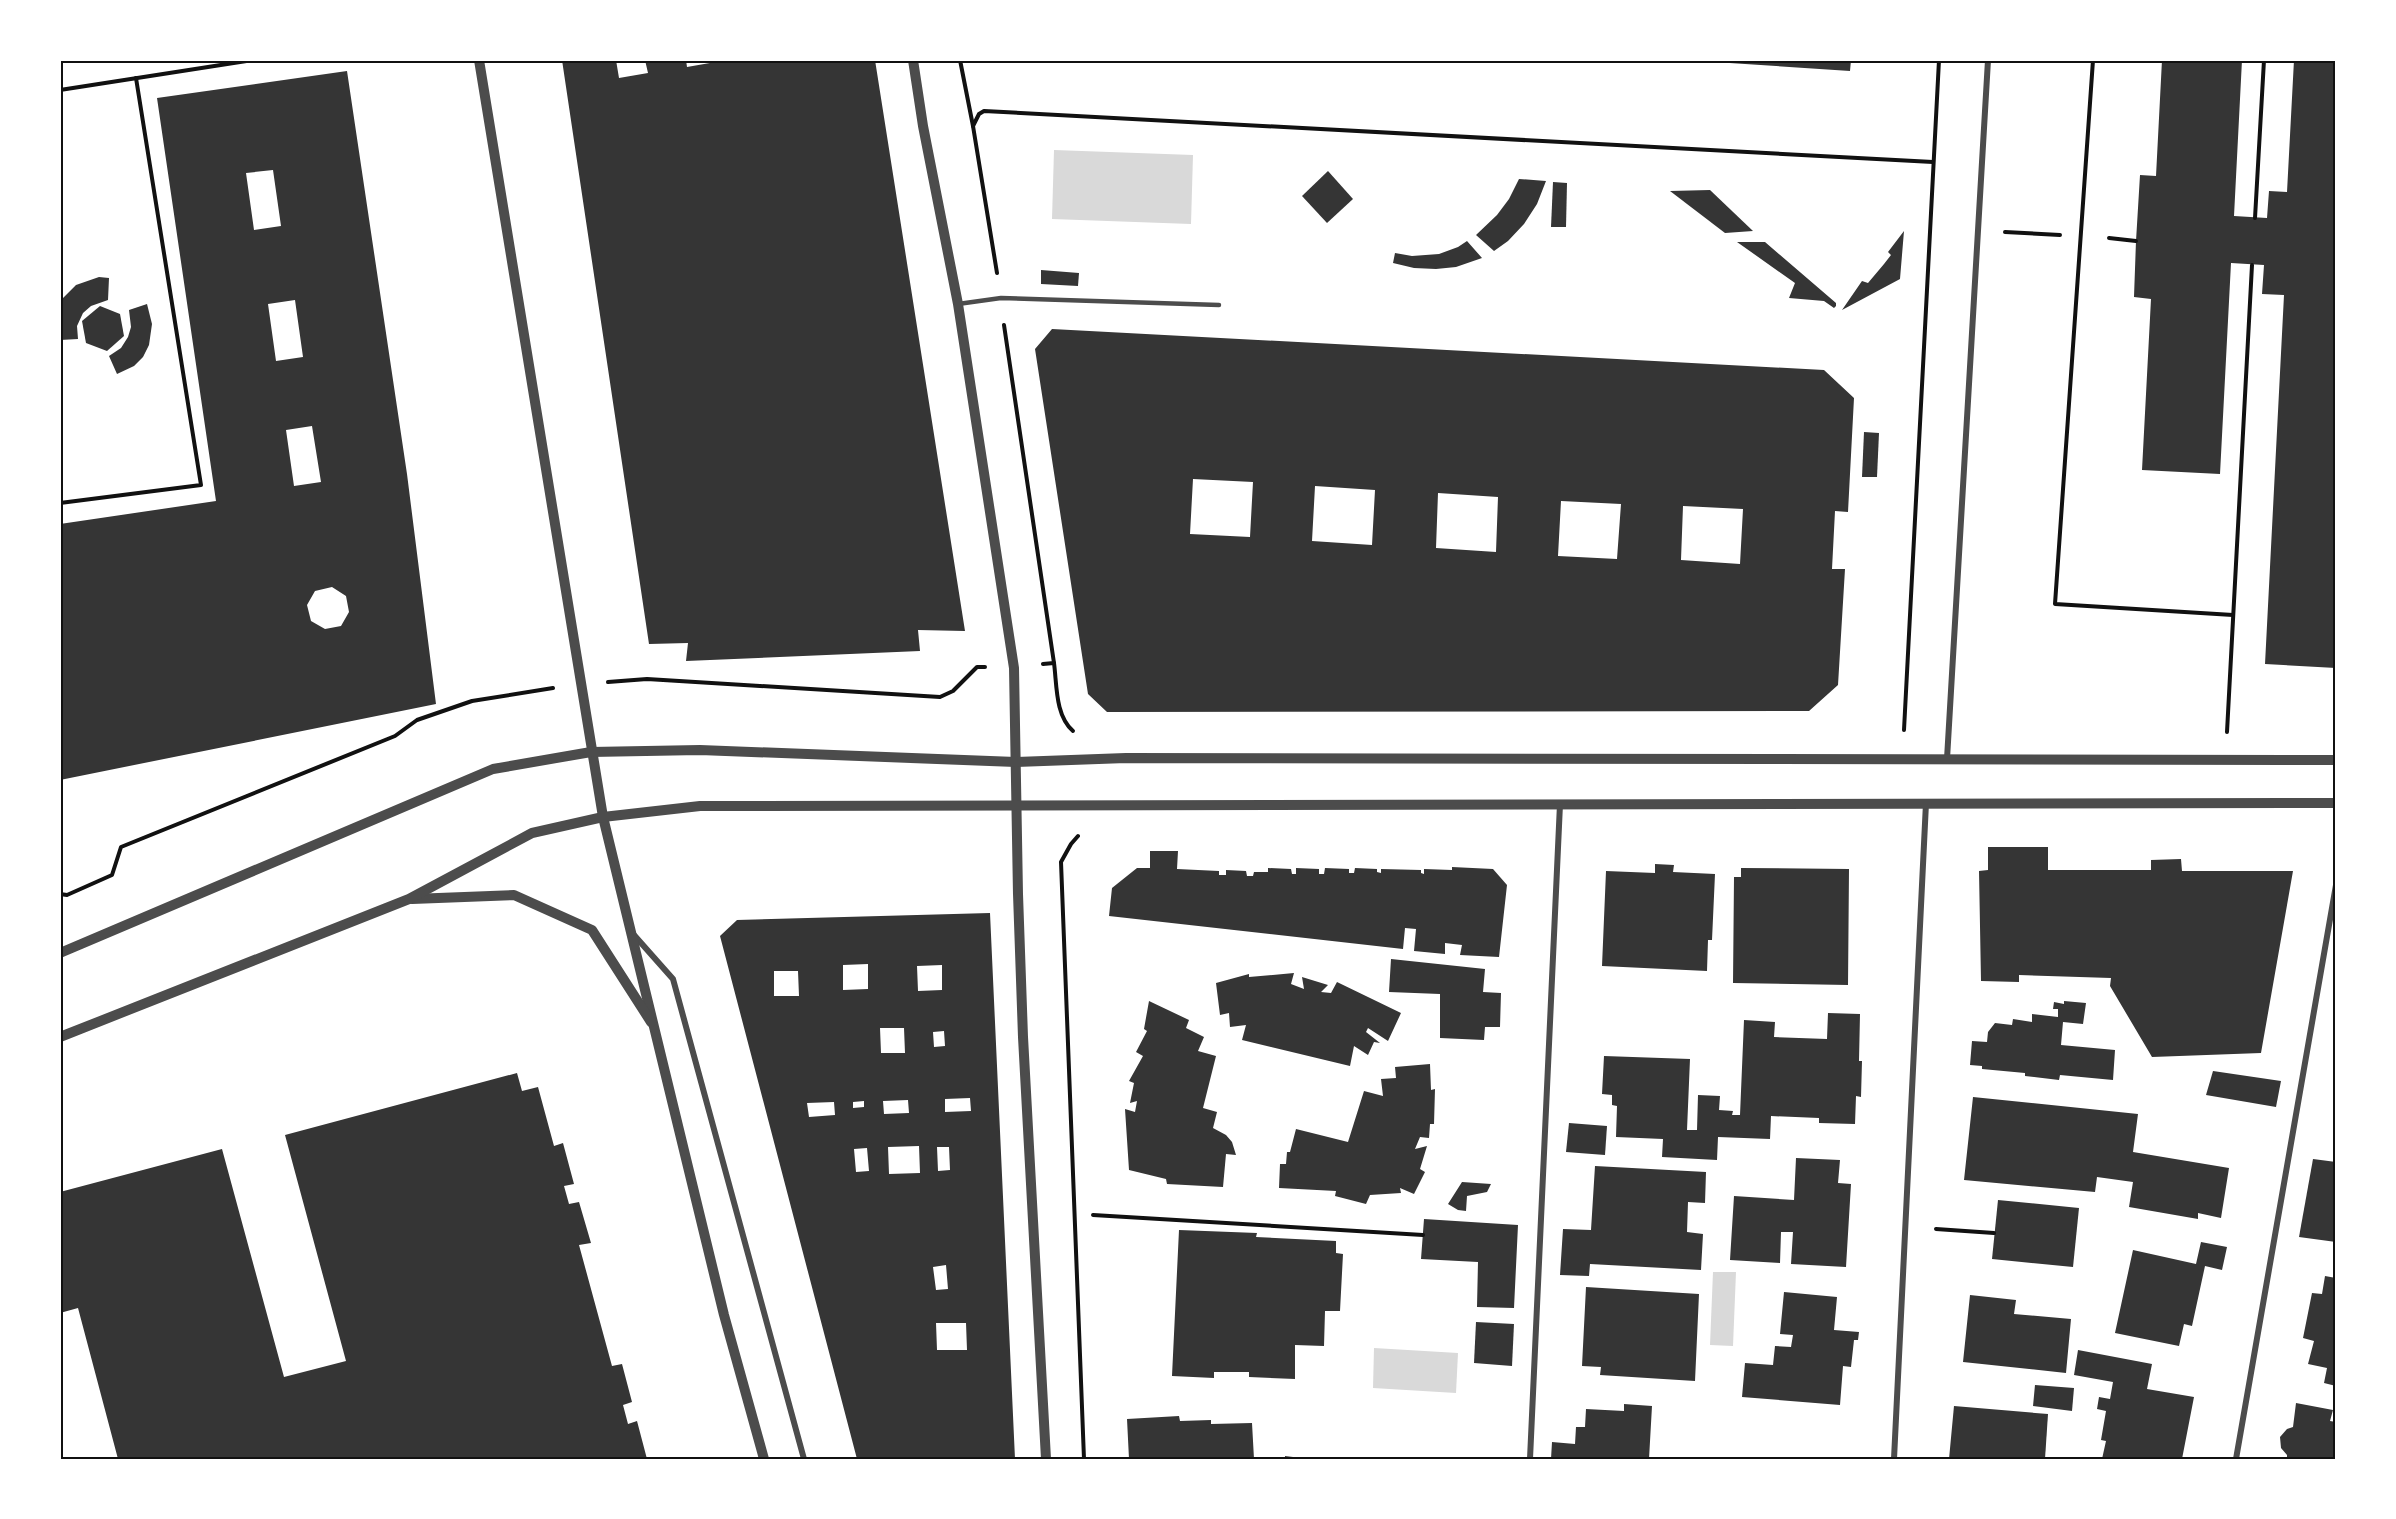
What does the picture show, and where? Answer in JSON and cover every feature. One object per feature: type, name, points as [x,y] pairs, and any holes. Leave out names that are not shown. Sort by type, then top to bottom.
[{"type":"street","points":[[478,60],[603,817],[724,1315],[764,1459]]},
{"type":"street","points":[[913,60],[923,126],[958,304],[1014,668],[1023,1037],[1046,1459]]},
{"type":"street","points":[[1947,759],[1988,60]]},
{"type":"street","points":[[60,953],[493,769],[591,752],[700,750],[1016,762],[1090,760],[2336,760]]},
{"type":"street","points":[[1894,1459],[1926,802]]},
{"type":"street","points":[[60,1038],[409,899],[532,833],[603,817],[700,806],[2336,803]]},
{"type":"street","points":[[1530,1459],[1560,804]]},
{"type":"street","points":[[2236,1459],[2336,885]]},
{"type":"street","points":[[409,899],[514,895],[592,930],[656,1030]]},
{"type":"street","points":[[630,930],[673,979],[804,1459]]},
{"type":"lane","points":[[958,304],[1001,298],[1219,305]]},
{"type":"path","points":[[60,90],[253,60]]},
{"type":"path","points":[[960,60],[973,126]]},
{"type":"path","points":[[1903,759],[1939,60]]},
{"type":"path","points":[[2093,60],[2055,604],[2234,615]]},
{"type":"path","points":[[2255,218],[2264,60]]},
{"type":"path","points":[[60,502],[201,485],[136,78]]},
{"type":"path","points":[[1977,230],[2060,235]]},
{"type":"path","points":[[2109,238],[2136,241]]},
{"type":"path","points":[[2225,760],[2252,265]]},
{"type":"path","points":[[1054,663],[1061,711],[1066,724],[1085,742],[1090,760]]},
{"type":"path","points":[[1084,1459],[1061,862],[1071,844],[1090,823],[1090,806]]},
{"type":"path","points":[[1093,1215],[1423,1235]]},
{"type":"path","points":[[1936,1229],[1995,1233]]},
{"type":"shaded area","points":[[1054,150],[1193,155],[1191,224],[1052,219]]},
{"type":"shaded area","points":[[1713,1272],[1736,1272],[1733,1346],[1710,1345]]},
{"type":"shaded area","points":[[1374,1348],[1458,1353],[1456,1393],[1373,1388]]},
{"type":"building","points":[[562,60],[616,60],[619,78],[648,73],[645,60],[686,60],[687,67],[727,60],[875,60],[965,631],[918,630],[920,651],[686,661],[688,643],[649,644]]},
{"type":"building","points":[[1714,60],[1851,60],[1850,71],[1714,62]]},
{"type":"building","points":[[2162,60],[2242,60],[2234,216],[2267,218],[2269,191],[2287,192],[2294,60],[2336,60],[2336,668],[2265,664],[2284,295],[2262,294],[2264,265],[2231,263],[2220,474],[2142,470],[2151,299],[2134,297],[2136,241],[2140,175],[2156,176]]},
{"type":"building","points":[[347,71],[407,474],[436,704],[60,780],[60,524],[216,501],[157,98]],"holes":[[[273,170],[281,226],[254,230],[246,173]],[[295,300],[303,357],[276,361],[268,304]],[[312,426],[321,482],[294,486],[286,430]],[[332,587],[346,596],[349,612],[341,626],[325,629],[311,621],[307,605],[315,591]]]},
{"type":"building","points":[[1328,171],[1353,199],[1327,223],[1302,196]]},
{"type":"building","points":[[1519,179],[1546,181],[1537,204],[1524,224],[1508,241],[1494,251],[1476,235],[1497,215],[1509,199]]},
{"type":"building","points":[[1553,182],[1567,183],[1566,227],[1551,227]]},
{"type":"building","points":[[1710,190],[1753,231],[1725,233],[1670,191]]},
{"type":"building","points":[[1904,231],[1900,279],[1842,310],[1862,281],[1868,283],[1884,264],[1891,255],[1888,252]]},
{"type":"building","points":[[1467,241],[1482,258],[1456,267],[1436,269],[1414,268],[1393,263],[1395,253],[1412,256],[1439,254]]},
{"type":"building","points":[[1737,242],[1765,242],[1836,303],[1836,306],[1834,308],[1824,301],[1789,298],[1795,283]]},
{"type":"building","points":[[1041,270],[1079,273],[1078,286],[1041,284]]},
{"type":"building","points":[[99,277],[109,278],[108,300],[91,306],[83,313],[77,326],[78,339],[60,340],[61,300],[76,285]]},
{"type":"building","points":[[147,304],[152,324],[149,345],[143,357],[134,366],[117,374],[109,356],[121,348],[128,337],[131,327],[129,310]]},
{"type":"building","points":[[100,306],[120,314],[124,336],[107,351],[86,343],[82,321]]},
{"type":"building","points":[[1052,329],[1824,370],[1854,398],[1848,512],[1835,511],[1832,569],[1845,569],[1838,685],[1809,711],[1107,712],[1088,694],[1035,349]],"holes":[[[1193,479],[1253,482],[1250,537],[1190,534]],[[1315,486],[1375,490],[1372,545],[1312,541]],[[1438,493],[1498,497],[1496,552],[1436,548]],[[1561,501],[1621,504],[1617,559],[1558,556]],[[1683,506],[1743,509],[1740,564],[1681,560]]]},
{"type":"building","points":[[1864,432],[1879,433],[1877,477],[1862,477]]},
{"type":"building","points":[[1988,847],[2048,847],[2048,870],[2151,870],[2151,860],[2181,859],[2182,871],[2293,871],[2261,1053],[2152,1057],[2110,986],[2111,978],[2019,975],[2019,982],[1981,981],[1979,871],[1988,870]]},
{"type":"building","points":[[1150,851],[1178,851],[1177,869],[1219,871],[1219,875],[1226,875],[1226,870],[1246,871],[1247,876],[1253,876],[1254,872],[1268,872],[1268,868],[1291,869],[1292,874],[1296,874],[1296,868],[1319,869],[1319,874],[1324,874],[1325,868],[1349,869],[1349,873],[1354,873],[1355,868],[1377,869],[1377,872],[1381,873],[1381,869],[1421,870],[1424,874],[1424,869],[1452,870],[1452,867],[1493,869],[1507,885],[1499,957],[1460,955],[1462,945],[1445,943],[1445,954],[1414,951],[1416,929],[1405,928],[1403,949],[1109,916],[1112,888],[1137,868],[1150,868]]},
{"type":"building","points":[[1655,864],[1674,865],[1673,872],[1715,874],[1712,940],[1708,940],[1707,971],[1602,966],[1606,871],[1655,873]]},
{"type":"building","points":[[1741,868],[1849,869],[1848,985],[1733,983],[1734,877],[1741,877]]},
{"type":"building","points":[[990,913],[1015,1459],[857,1459],[720,936],[737,920]],"holes":[[[868,964],[868,989],[843,990],[843,965]],[[942,965],[942,990],[918,991],[917,966]],[[774,971],[798,971],[799,996],[774,996]],[[880,1028],[904,1028],[905,1053],[881,1053]],[[944,1031],[945,1046],[934,1047],[933,1032]],[[970,1098],[971,1111],[945,1112],[945,1099]],[[908,1100],[909,1113],[884,1114],[883,1101]],[[864,1101],[864,1107],[853,1108],[853,1102]],[[834,1102],[835,1115],[809,1117],[807,1103]],[[919,1146],[920,1173],[889,1174],[888,1147]],[[937,1147],[949,1147],[950,1170],[938,1171]],[[867,1148],[869,1171],[856,1172],[854,1149]],[[946,1265],[948,1289],[936,1290],[933,1267]],[[936,1323],[966,1323],[967,1350],[937,1350]]]},
{"type":"building","points":[[1391,959],[1485,969],[1483,992],[1501,993],[1500,1027],[1485,1027],[1484,1040],[1440,1038],[1440,994],[1389,992]]},
{"type":"building","points":[[1294,973],[1291,984],[1304,989],[1302,977],[1328,985],[1321,992],[1331,993],[1337,982],[1401,1013],[1388,1041],[1368,1028],[1366,1032],[1380,1043],[1374,1042],[1368,1055],[1354,1046],[1350,1066],[1242,1040],[1246,1025],[1230,1027],[1229,1013],[1220,1015],[1216,983],[1249,974],[1249,977]]},
{"type":"building","points":[[1149,1001],[1189,1020],[1186,1028],[1204,1037],[1198,1051],[1216,1056],[1203,1108],[1217,1112],[1213,1128],[1226,1135],[1232,1142],[1236,1155],[1226,1154],[1223,1187],[1167,1184],[1166,1179],[1129,1170],[1125,1109],[1135,1112],[1137,1101],[1130,1103],[1134,1083],[1129,1081],[1143,1056],[1136,1052],[1147,1031],[1144,1029]]},
{"type":"building","points":[[2064,1001],[2086,1003],[2083,1024],[2063,1022],[2061,1045],[2115,1050],[2113,1080],[2060,1075],[2059,1080],[2025,1076],[2025,1073],[1982,1069],[1982,1066],[1970,1065],[1972,1041],[1987,1042],[1988,1032],[1995,1023],[2012,1025],[2013,1019],[2032,1022],[2032,1014],[2058,1017],[2058,1009],[2053,1009],[2054,1002],[2064,1004]]},
{"type":"building","points":[[1828,1013],[1860,1014],[1861,1097],[1856,1096],[1855,1124],[1819,1123],[1819,1118],[1771,1116],[1770,1139],[1718,1137],[1717,1160],[1662,1157],[1663,1139],[1616,1137],[1617,1106],[1612,1105],[1612,1095],[1602,1094],[1604,1056],[1690,1059],[1687,1130],[1697,1130],[1698,1095],[1720,1096],[1719,1110],[1733,1111],[1732,1115],[1740,1115],[1744,1020],[1775,1022],[1774,1037],[1827,1039]]},
{"type":"building","points":[[1430,1064],[1431,1090],[1435,1089],[1434,1124],[1430,1124],[1429,1138],[1420,1137],[1415,1149],[1427,1146],[1420,1169],[1425,1172],[1414,1194],[1400,1188],[1401,1193],[1370,1195],[1366,1204],[1335,1196],[1336,1191],[1279,1188],[1280,1164],[1286,1164],[1287,1152],[1290,1152],[1296,1129],[1348,1142],[1364,1091],[1383,1096],[1381,1079],[1396,1078],[1395,1067]]},
{"type":"building","points":[[2213,1071],[2281,1081],[2276,1107],[2206,1095]]},
{"type":"building","points":[[517,1073],[522,1091],[538,1087],[554,1146],[563,1143],[574,1184],[564,1186],[569,1204],[579,1202],[591,1243],[579,1245],[612,1366],[622,1364],[632,1402],[623,1405],[628,1424],[637,1421],[647,1459],[118,1459],[78,1308],[60,1313],[60,1192],[222,1149],[284,1377],[346,1361],[285,1135]]},
{"type":"building","points":[[1973,1097],[2138,1114],[2133,1152],[2229,1168],[2221,1218],[2198,1213],[2198,1219],[2129,1207],[2133,1182],[2097,1177],[2095,1192],[1964,1180]]},
{"type":"building","points":[[1569,1123],[1607,1126],[1605,1155],[1566,1152]]},
{"type":"building","points":[[1796,1158],[1840,1160],[1838,1183],[1851,1184],[1846,1267],[1791,1264],[1793,1232],[1781,1232],[1780,1263],[1730,1260],[1734,1196],[1794,1200]]},
{"type":"building","points":[[2313,1159],[2336,1162],[2336,1242],[2299,1237]]},
{"type":"building","points":[[1595,1166],[1706,1172],[1705,1203],[1688,1202],[1687,1232],[1703,1234],[1701,1270],[1590,1264],[1589,1276],[1560,1275],[1563,1229],[1591,1230]]},
{"type":"building","points":[[1462,1182],[1491,1184],[1487,1192],[1467,1196],[1466,1211],[1458,1210],[1448,1204]]},
{"type":"building","points":[[1998,1200],[2079,1208],[2073,1267],[1992,1259]]},
{"type":"building","points":[[1424,1219],[1518,1225],[1514,1308],[1477,1307],[1478,1262],[1421,1259]]},
{"type":"building","points":[[1179,1230],[1257,1233],[1256,1237],[1336,1241],[1336,1253],[1343,1254],[1340,1311],[1325,1311],[1324,1346],[1295,1345],[1295,1379],[1249,1377],[1249,1372],[1214,1372],[1214,1378],[1172,1376]]},
{"type":"building","points":[[2201,1242],[2227,1247],[2222,1270],[2205,1266],[2192,1326],[2184,1324],[2179,1346],[2115,1333],[2133,1250],[2196,1264]]},
{"type":"building","points":[[2325,1276],[2336,1278],[2336,1386],[2324,1383],[2327,1368],[2308,1364],[2314,1341],[2303,1338],[2312,1293],[2322,1294]]},
{"type":"building","points":[[1586,1287],[1699,1294],[1695,1381],[1600,1375],[1601,1367],[1582,1366]]},
{"type":"building","points":[[1784,1292],[1837,1297],[1834,1330],[1859,1332],[1858,1340],[1854,1340],[1851,1367],[1843,1366],[1840,1405],[1742,1397],[1745,1363],[1773,1365],[1775,1346],[1791,1347],[1793,1335],[1780,1334]]},
{"type":"building","points":[[1970,1295],[2016,1300],[2014,1314],[2071,1319],[2066,1373],[1963,1362]]},
{"type":"building","points":[[1476,1322],[1514,1324],[1512,1366],[1474,1363]]},
{"type":"building","points":[[2078,1350],[2152,1364],[2147,1389],[2194,1397],[2182,1459],[2102,1459],[2106,1441],[2101,1440],[2106,1411],[2097,1409],[2099,1397],[2110,1399],[2113,1382],[2074,1375]]},
{"type":"building","points":[[2035,1385],[2074,1388],[2072,1411],[2033,1406]]},
{"type":"building","points":[[2296,1403],[2333,1410],[2330,1421],[2336,1422],[2336,1459],[2287,1459],[2287,1455],[2281,1448],[2280,1437],[2287,1429],[2293,1427]]},
{"type":"building","points":[[1624,1404],[1652,1406],[1649,1459],[1551,1459],[1552,1442],[1575,1444],[1576,1427],[1585,1427],[1586,1409],[1624,1411]]},
{"type":"building","points":[[1954,1406],[2048,1414],[2045,1459],[1949,1459]]},
{"type":"building","points":[[1179,1416],[1180,1421],[1211,1420],[1211,1424],[1252,1423],[1254,1459],[1129,1459],[1127,1419]]},
{"type":"building","points":[[1285,1456],[1301,1458],[1301,1459],[1285,1459]]}]
